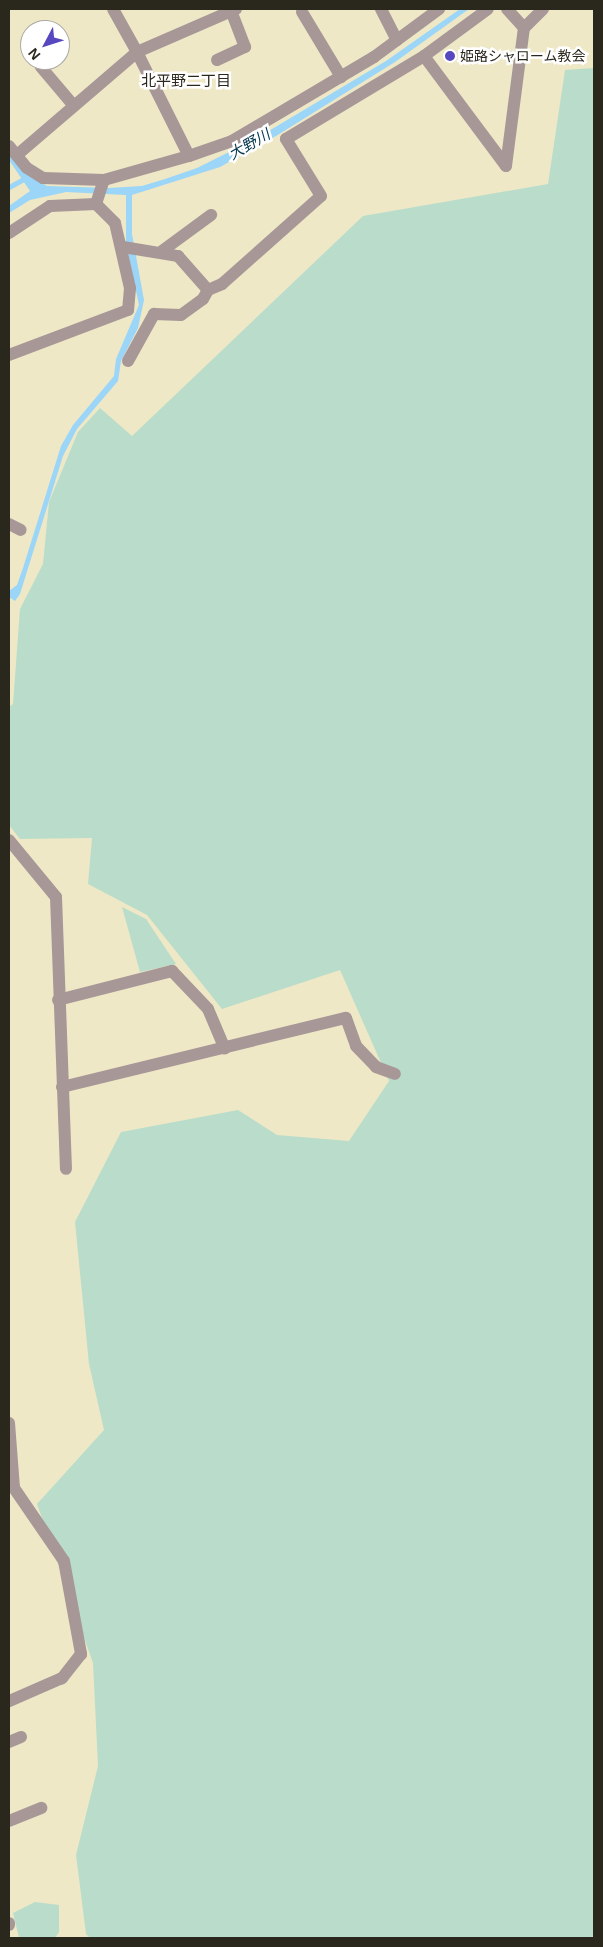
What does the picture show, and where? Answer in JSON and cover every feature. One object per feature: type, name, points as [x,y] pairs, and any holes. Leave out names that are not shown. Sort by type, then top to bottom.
[{"type":"street","points":[[113,9],[137,52],[188,156]]},
{"type":"street","points":[[380,9],[397,40]]},
{"type":"street","points":[[223,62],[246,48],[233,10],[137,52],[74,106],[13,150],[27,168],[43,178],[104,180],[188,156],[232,141],[340,77],[397,40],[439,9]]},
{"type":"street","points":[[128,361],[154,314],[181,315],[203,299],[208,290],[222,284],[321,196],[286,139],[424,56],[488,9]]},
{"type":"street","points":[[507,9],[524,28]]},
{"type":"street","points":[[424,56],[506,166],[524,28],[543,9]]},
{"type":"street","points":[[302,12],[340,77]]},
{"type":"street","points":[[44,70],[74,106]]},
{"type":"street","points":[[96,204],[104,180]]},
{"type":"street","points":[[9,232],[50,206],[96,204],[115,222],[123,247],[130,288],[128,310],[9,355]]},
{"type":"street","points":[[162,251],[211,215]]},
{"type":"street","points":[[123,247],[162,251],[178,256],[208,290]]},
{"type":"street","points":[[9,524],[21,530]]},
{"type":"street","points":[[9,840],[56,897],[58,1000],[66,1169]]},
{"type":"street","points":[[58,1000],[172,972],[208,1009],[225,1048]]},
{"type":"street","points":[[62,1087],[346,1018],[356,1046],[376,1067],[395,1074]]},
{"type":"street","points":[[9,1423],[14,1488],[64,1561],[81,1654],[62,1678],[9,1701]]},
{"type":"street","points":[[9,1821],[42,1808]]},
{"type":"green space","points":[[594,68],[594,1938],[90,1938],[86,1934],[76,1855],[98,1766],[93,1663],[37,1504],[104,1430],[89,1364],[75,1222],[121,1132],[238,1110],[277,1135],[349,1141],[389,1081],[340,970],[222,1009],[147,915],[88,884],[92,838],[20,839],[9,825],[9,707],[13,704],[20,609],[43,564],[49,502],[78,432],[100,408],[132,436],[363,216],[548,184],[565,70]]},
{"type":"green space","points":[[122,907],[146,919],[176,964],[140,972]]},
{"type":"green space","points":[[35,1902],[59,1905],[59,1932],[55,1938],[19,1938],[13,1913]]},
{"type":"water","name":"大野川","points":[[460,9],[469,9],[395,62],[276,136],[220,167],[132,195],[132,234],[144,300],[138,328],[121,361],[118,381],[77,429],[63,456],[20,594],[15,601],[9,597],[9,591],[17,585],[23,568],[61,446],[73,425],[114,376],[116,359],[139,305],[126,244],[126,195],[66,192],[30,200],[9,213],[9,206],[30,191],[9,160],[9,151],[23,171],[47,186],[109,188],[142,186],[165,179],[197,168],[257,138],[386,61]]},
{"type":"waterway","points":[[9,187],[27,177]]},
{"type":"place","name":"姫路シャローム教会","points":[[450,56]]},
{"type":"district","name":"北平野二丁目","points":[[186,81]]}]
